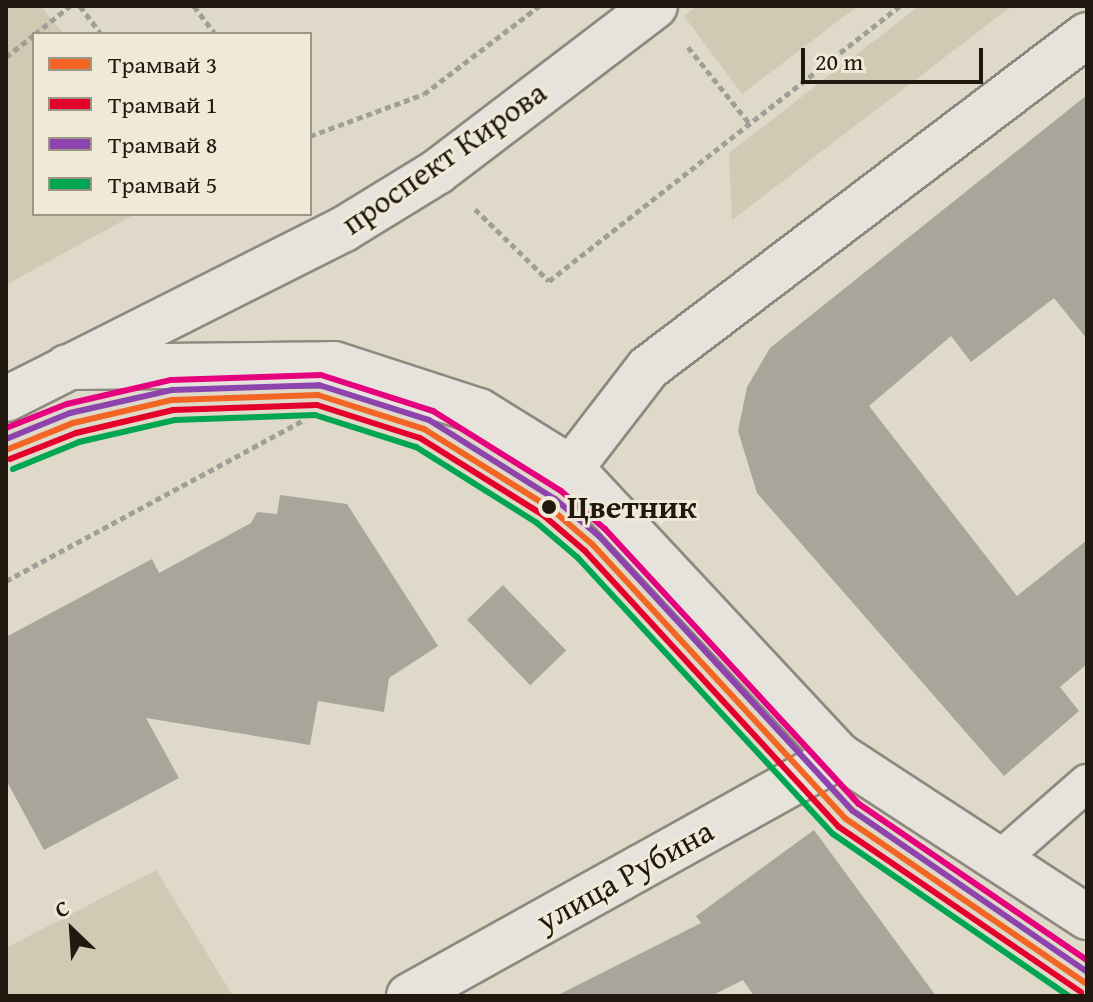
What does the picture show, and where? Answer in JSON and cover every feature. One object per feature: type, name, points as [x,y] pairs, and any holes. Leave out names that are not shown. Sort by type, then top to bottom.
[{"type":"street","name":"проспект Кирова","points":[[6,399],[344,229],[437,172],[655,6]]},
{"type":"street","points":[[571,468],[648,368],[1087,35]]},
{"type":"street","points":[[67,367],[334,364],[479,411],[571,468],[840,756],[1087,917]]},
{"type":"street","name":"улица Рубина","points":[[409,996],[840,756]]},
{"type":"lane","points":[[999,860],[1087,783]]},
{"type":"path","points":[[37,32],[70,6]]},
{"type":"path","points":[[80,6],[100,32]]},
{"type":"path","points":[[194,6],[214,32]]},
{"type":"path","points":[[312,135],[424,94],[539,6]]},
{"type":"path","points":[[655,6],[750,124]]},
{"type":"path","points":[[437,172],[549,281],[900,6]]},
{"type":"path","points":[[6,57],[32,36]]},
{"type":"path","points":[[6,581],[319,412]]},
{"type":"shaded area","points":[[6,6],[41,6],[62,32],[32,32],[32,216],[131,216],[6,285]]},
{"type":"shaded area","points":[[697,6],[858,6],[742,94],[684,16]]},
{"type":"shaded area","points":[[919,6],[1012,6],[732,220],[729,153]]},
{"type":"shaded area","points":[[156,870],[233,996],[6,996],[6,948]]},
{"type":"building","points":[[1087,95],[1087,339],[1054,298],[971,362],[951,336],[869,406],[1017,596],[1087,540],[1087,664],[1060,687],[1079,711],[1004,776],[757,493],[738,431],[747,387],[770,348]]},
{"type":"building","points":[[280,495],[347,504],[438,646],[389,678],[384,712],[318,701],[310,745],[146,718],[179,778],[44,850],[6,780],[6,637],[152,559],[159,573],[251,523],[257,512],[277,514]]},
{"type":"building","points":[[503,585],[566,650],[530,685],[467,620]]},
{"type":"building","points":[[814,830],[936,996],[754,996],[743,980],[711,996],[556,996],[701,923],[696,916]]},
{"type":"tram line","name":"8","points":[[6,439],[70,413],[172,390],[319,385],[429,420],[555,499],[599,536],[853,811],[1087,972]]},
{"type":"tram line","name":"3","points":[[6,450],[73,423],[172,400],[318,395],[424,429],[549,507],[592,544],[846,819],[1087,984]]},
{"type":"tram line","name":"1","points":[[10,459],[76,433],[173,410],[317,405],[420,438],[543,515],[585,551],[839,827],[1081,992]]},
{"type":"tram line","name":"5","points":[[13,469],[79,442],[175,420],[315,415],[416,447],[537,523],[578,558],[833,834],[1069,996]]},
{"type":"transit line","points":[[6,428],[67,404],[171,380],[321,375],[433,411],[561,491],[605,529],[859,804],[1087,960]]},
{"type":"place","name":"Цветник","points":[[549,507]]}]
